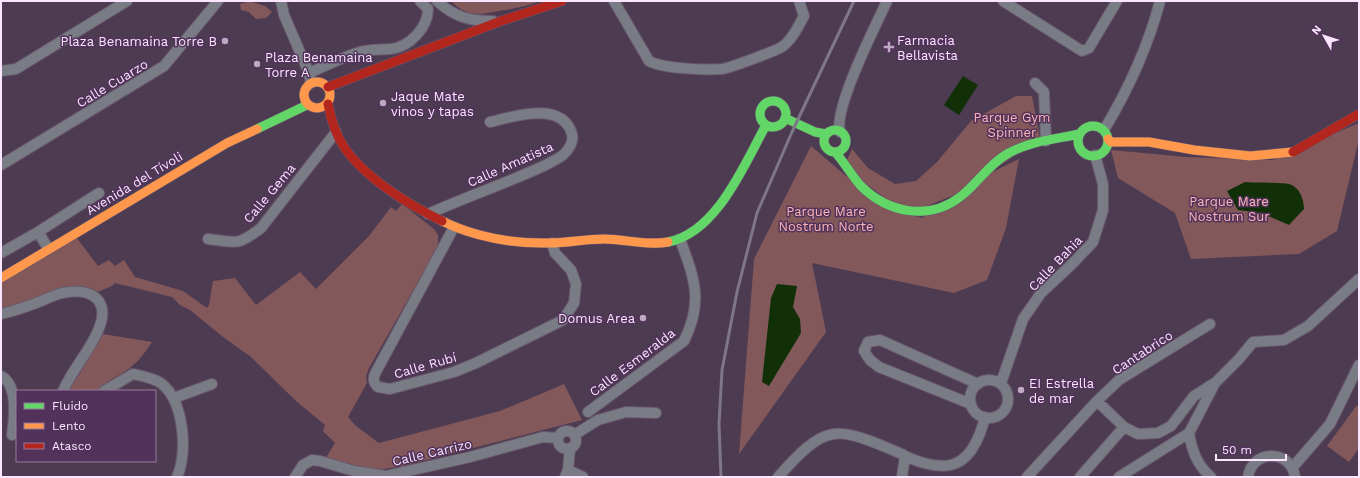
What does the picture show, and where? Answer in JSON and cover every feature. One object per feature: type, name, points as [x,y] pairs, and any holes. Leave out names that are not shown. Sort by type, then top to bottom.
[{"type":"street","points":[[1,71],[16,69],[127,1]]},
{"type":"street","name":"Calle Cuarzo","points":[[1,165],[164,66],[218,1]]},
{"type":"street","points":[[281,1],[284,15],[309,73],[311,83],[304,93],[311,107],[334,129]]},
{"type":"street","points":[[309,73],[362,51],[392,49],[406,43],[420,31],[428,16],[428,10],[420,1]]},
{"type":"street","points":[[437,1],[453,14],[463,18],[501,21]]},
{"type":"street","points":[[328,87],[350,80],[399,59],[501,21],[562,1]]},
{"type":"street","points":[[614,1],[649,61],[657,65],[672,67],[723,69],[781,47],[794,34],[804,16],[799,1]]},
{"type":"street","points":[[839,150],[846,141],[840,132],[840,118],[849,86],[887,1]]},
{"type":"street","points":[[1003,1],[1082,51],[1089,48],[1117,1]]},
{"type":"street","points":[[1080,134],[1080,147],[1086,154],[1095,155],[1103,151],[1108,143],[1106,134],[1146,45],[1160,1]]},
{"type":"street","points":[[311,107],[322,108],[350,80]]},
{"type":"street","points":[[311,83],[322,83],[328,87],[331,96],[329,102],[334,129],[345,150],[375,180],[428,214],[454,227],[480,235],[523,242],[552,243],[604,239],[666,243],[680,239],[725,199],[766,125]]},
{"type":"street","points":[[1034,83],[1044,92],[1046,141]]},
{"type":"street","name":"Avenida del Tívoli","points":[[282,116],[304,93]]},
{"type":"street","points":[[775,101],[785,110],[785,118],[777,126],[766,125],[760,114],[763,106],[767,103],[775,101]]},
{"type":"street","name":"Avenida del Tívoli","points":[[1,278],[48,248],[227,143],[282,116],[311,107]]},
{"type":"street","name":"Calle Amatista","points":[[428,214],[537,169],[563,154],[572,141],[572,135],[565,122],[546,114],[524,114],[490,122]]},
{"type":"street","points":[[839,150],[842,160],[857,182],[881,201],[898,210],[922,213],[947,206],[968,191],[1006,154],[1029,144],[1080,134],[1086,127],[1096,126],[1106,134],[1111,142],[1149,142],[1194,150],[1250,156],[1295,152],[1359,114]]},
{"type":"street","points":[[785,118],[815,132],[826,135],[840,132]]},
{"type":"street","points":[[839,150],[828,150],[826,135],[840,118]]},
{"type":"street","name":"Calle Gema","points":[[208,239],[235,244],[248,238],[262,228],[334,129]]},
{"type":"street","name":"Calle Bahia","points":[[1000,383],[1023,319],[1041,293],[1093,242],[1103,210],[1103,184],[1095,155]]},
{"type":"street","points":[[1,253],[38,232],[99,193]]},
{"type":"street","name":"Calle Rubí","points":[[454,227],[377,370],[374,382],[378,387],[390,389],[461,369],[563,320],[574,303],[576,284],[571,270],[555,253],[552,243]]},
{"type":"street","points":[[38,232],[48,248]]},
{"type":"street","name":"Calle Esmeralda","points":[[588,412],[684,341],[691,328],[696,307],[694,281],[680,239]]},
{"type":"street","points":[[1097,401],[1124,426],[1138,434],[1158,433],[1171,426],[1194,396],[1215,382],[1239,359],[1253,342],[1284,340],[1308,326],[1359,279]]},
{"type":"street","points":[[1,314],[20,309],[62,293],[88,294],[98,299],[104,308],[103,319],[97,334],[64,390]]},
{"type":"street","name":"Cantabrico","points":[[1027,477],[1097,401],[1119,380],[1210,324]]},
{"type":"street","points":[[971,404],[971,394],[978,384],[986,380],[993,380],[1000,383],[1008,395],[1007,406],[1000,414],[994,417],[985,417],[979,415],[971,404],[879,367],[870,360],[864,351],[868,342],[880,340],[978,384]]},
{"type":"street","points":[[1248,477],[1253,465],[1265,456],[1281,457],[1294,472],[1330,424],[1359,365]]},
{"type":"street","points":[[106,390],[133,374],[156,380],[162,384],[174,398],[184,442],[182,466],[177,477]]},
{"type":"street","points":[[1,376],[4,378],[14,397],[12,435]]},
{"type":"street","points":[[1119,477],[1189,433],[1215,382]]},
{"type":"street","points":[[174,398],[212,384]]},
{"type":"street","points":[[574,435],[598,420],[626,412],[656,413]]},
{"type":"street","points":[[778,477],[796,457],[816,441],[834,434],[862,438],[920,463],[944,467],[965,459],[976,446],[985,417]]},
{"type":"street","points":[[1080,477],[1124,426]]},
{"type":"street","points":[[570,448],[561,447],[558,438],[561,433],[566,431],[574,435]]},
{"type":"street","points":[[1189,433],[1194,454],[1202,469],[1211,477]]},
{"type":"street","points":[[574,435],[575,442],[570,448],[567,473],[583,477]]},
{"type":"street","name":"Calle Carrizo","points":[[296,477],[303,465],[312,460],[354,471],[386,476],[470,457],[543,437],[558,438]]},
{"type":"street","points":[[902,477],[905,456]]},
{"type":"green space","points":[[249,1],[265,6],[272,12],[266,18],[256,19],[249,12],[241,10],[240,4]]},
{"type":"green space","points":[[451,1],[541,1],[490,13],[476,14],[464,11]]},
{"type":"green space","name":"Parque Gym Spinner","points":[[1016,96],[1032,96],[1040,139],[957,194],[919,209],[899,208],[859,179],[847,160],[852,149],[868,168],[895,184],[916,181],[937,162],[971,121]]},
{"type":"green space","name":"Parque Mare Nostrum Sur","points":[[1359,123],[1359,139],[1337,231],[1299,254],[1191,259],[1175,213],[1118,178],[1111,150],[1186,157],[1273,160]]},
{"type":"green space","name":"Parque Mare Nostrum Norte","points":[[811,146],[880,205],[922,218],[990,173],[1019,159],[1006,228],[987,280],[954,293],[812,263],[826,332],[739,454],[754,259]]},
{"type":"green space","points":[[402,204],[434,229],[438,235],[438,247],[369,368],[366,376],[367,383],[348,417],[356,426],[379,443],[500,411],[564,384],[582,420],[403,466],[377,470],[325,459],[335,443],[323,431],[325,425],[296,401],[251,357],[223,337],[190,310],[180,305],[172,297],[115,283],[112,286],[95,293],[65,291],[42,295],[1,311],[1,283],[76,237],[98,266],[109,260],[115,266],[124,260],[135,277],[183,291],[207,308],[209,305],[213,281],[235,278],[256,305],[300,272],[316,289],[369,236],[391,207],[396,211]]},
{"type":"green space","points":[[103,334],[152,342],[143,355],[134,364],[99,390],[70,390]]},
{"type":"green space","points":[[1357,405],[1359,407],[1359,448],[1349,462],[1327,446]]},
{"type":"shaded area","points":[[963,76],[978,85],[959,115],[944,105]]},
{"type":"shaded area","points":[[1245,182],[1289,184],[1296,188],[1301,194],[1304,209],[1289,225],[1261,213],[1238,210],[1227,191]]},
{"type":"shaded area","points":[[777,284],[797,286],[793,307],[800,319],[801,333],[769,386],[762,382],[771,298]]},
{"type":"railway","points":[[721,477],[719,424],[722,370],[737,292],[757,213],[792,132],[854,1]]},
{"type":"traffic: fast","points":[[773,101],[782,105],[786,114],[782,123],[773,127],[764,123],[760,114],[764,105],[773,101]]},
{"type":"traffic: fast","points":[[257,129],[307,105]]},
{"type":"traffic: fast","points":[[785,118],[815,132],[826,134]]},
{"type":"traffic: fast","points":[[668,242],[685,236],[701,225],[715,211],[739,176],[766,125]]},
{"type":"traffic: fast","points":[[1093,126],[1099,127],[1107,135],[1108,141],[1107,147],[1099,155],[1093,156],[1087,155],[1079,147],[1078,141],[1079,135],[1087,127],[1093,126]]},
{"type":"traffic: fast","points":[[835,130],[843,133],[846,141],[843,149],[835,152],[827,149],[824,141],[827,133],[835,130]]},
{"type":"traffic: fast","points":[[835,152],[857,182],[872,195],[896,208],[909,211],[922,211],[948,205],[960,197],[1000,158],[1015,150],[1043,141],[1080,134]]},
{"type":"traffic: slow","points":[[317,82],[326,86],[330,95],[326,104],[317,108],[308,104],[304,95],[308,86],[317,82]]},
{"type":"traffic: slow","points":[[1,278],[227,143],[257,129]]},
{"type":"traffic: slow","points":[[1108,139],[1111,142],[1149,142],[1194,150],[1250,156],[1293,152]]},
{"type":"traffic: slow","points":[[442,221],[467,231],[508,241],[556,243],[612,239],[644,243],[668,242]]},
{"type":"traffic: jam","points":[[328,87],[501,21],[562,1]]},
{"type":"traffic: jam","points":[[328,104],[330,115],[338,137],[353,158],[388,190],[442,221]]},
{"type":"traffic: jam","points":[[1293,152],[1359,114]]},
{"type":"place","name":"Plaza Benamaina Torre B","points":[[225,41]]},
{"type":"place","name":"Farmacia Bellavista","points":[[889,47]]},
{"type":"place","name":"Plaza Benamaina Torre A","points":[[257,64]]},
{"type":"place","name":"Jaque Mate vinos y tapas","points":[[383,103]]},
{"type":"place","name":"Domus Area","points":[[643,318]]},
{"type":"place","name":"EI Estrella de mar","points":[[1021,390]]}]
